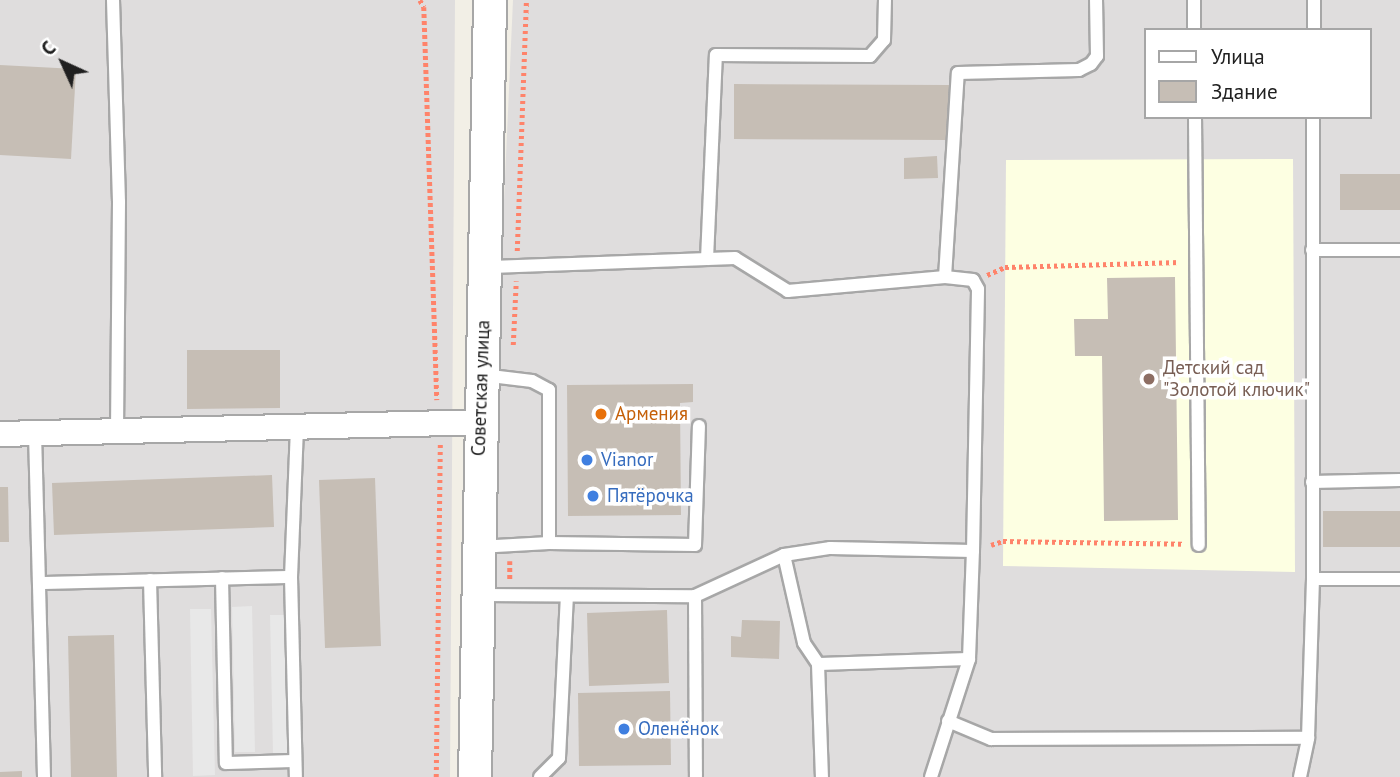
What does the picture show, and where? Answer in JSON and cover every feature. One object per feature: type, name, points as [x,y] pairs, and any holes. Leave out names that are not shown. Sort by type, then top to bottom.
[{"type":"street","name":"Советская улица","points":[[475,777],[480,422],[497,377],[484,267],[490,0]]},
{"type":"street","points":[[0,434],[480,422]]},
{"type":"lane","points":[[113,0],[120,202],[117,431]]},
{"type":"lane","points":[[707,259],[716,55],[870,56],[884,40],[885,0]]},
{"type":"lane","points":[[945,277],[958,73],[1079,71],[1097,55],[1096,0]]},
{"type":"lane","points":[[1194,0],[1194,28]]},
{"type":"lane","points":[[1314,0],[1314,28]]},
{"type":"lane","points":[[1195,119],[1199,545]]},
{"type":"lane","points":[[1300,777],[1308,738],[1312,579],[1313,119]]},
{"type":"lane","points":[[1312,250],[1400,250]]},
{"type":"lane","points":[[484,267],[735,258],[788,290],[945,277],[973,280],[978,289],[969,659],[930,777]]},
{"type":"lane","points":[[497,377],[532,381],[549,390],[549,544]]},
{"type":"lane","points":[[477,547],[549,544],[695,545],[699,426]]},
{"type":"lane","points":[[296,777],[291,577],[297,427]]},
{"type":"lane","points":[[35,433],[44,777]]},
{"type":"lane","points":[[1312,482],[1400,480]]},
{"type":"lane","points":[[476,595],[695,596],[784,555],[830,548],[973,551]]},
{"type":"lane","points":[[784,555],[804,643],[818,664],[822,777]]},
{"type":"lane","points":[[40,583],[291,577]]},
{"type":"lane","points":[[222,578],[226,762],[295,761]]},
{"type":"lane","points":[[1312,579],[1400,579]]},
{"type":"lane","points":[[150,580],[155,777]]},
{"type":"lane","points":[[540,777],[559,758],[567,596]]},
{"type":"lane","points":[[695,596],[696,777]]},
{"type":"lane","points":[[818,664],[969,659]]},
{"type":"lane","points":[[948,722],[991,739],[1308,738]]},
{"type":"path","points":[[420,0],[424,7],[438,422],[442,467],[436,777]]},
{"type":"path","points":[[497,377],[517,266],[526,0]]},
{"type":"path","points":[[973,280],[1005,267],[1196,262]]},
{"type":"path","points":[[973,551],[1003,541],[1199,545]]},
{"type":"path","points":[[509,545],[511,596]]},
{"type":"shaded area","points":[[0,0],[455,0],[450,777],[0,777]]},
{"type":"shaded area","points":[[513,0],[1400,0],[1400,777],[491,777],[496,379]]},
{"type":"shaded area","name":"Детский сад \"Золотой ключик\"","points":[[1293,159],[1295,572],[1003,566],[1006,160]]},
{"type":"shaded area","points":[[252,606],[255,752],[235,752],[232,607]]},
{"type":"shaded area","points":[[190,609],[211,609],[215,775],[193,776]]},
{"type":"shaded area","points":[[270,615],[291,615],[294,753],[273,753]]},
{"type":"building","points":[[0,65],[76,69],[71,159],[0,155]]},
{"type":"building","points":[[734,84],[949,85],[949,140],[734,139]]},
{"type":"building","points":[[937,156],[938,178],[904,179],[904,158]]},
{"type":"building","points":[[1340,174],[1400,174],[1400,210],[1340,210]]},
{"type":"building","points":[[1175,277],[1178,520],[1104,521],[1102,356],[1075,356],[1074,319],[1108,319],[1107,278]]},
{"type":"building","points":[[187,350],[280,350],[280,408],[187,409]]},
{"type":"building","points":[[693,384],[693,402],[680,403],[681,515],[568,516],[567,385]]},
{"type":"building","points":[[272,475],[274,527],[54,535],[52,483]]},
{"type":"building","points":[[375,478],[381,646],[325,648],[319,480]]},
{"type":"building","points":[[0,487],[8,487],[9,542],[0,542]]},
{"type":"building","points":[[1323,511],[1400,511],[1400,547],[1323,547]]},
{"type":"building","points":[[667,610],[669,683],[589,686],[587,613]]},
{"type":"building","points":[[742,620],[780,621],[779,659],[731,657],[731,636],[741,637]]},
{"type":"building","points":[[114,635],[117,777],[71,777],[68,636]]},
{"type":"building","name":"Оленёнок","points":[[670,691],[671,765],[579,766],[578,693]]},
{"type":"building","points":[[22,771],[22,777],[0,777],[0,772]]},
{"type":"place","name":"Детский сад \"Золотой ключик\"","points":[[1149,379]]},
{"type":"place","name":"Армения","points":[[601,414]]},
{"type":"place","name":"Vianor","points":[[587,460]]},
{"type":"place","name":"Пятёрочка","points":[[593,496]]},
{"type":"place","name":"Оленёнок","points":[[624,729]]}]
